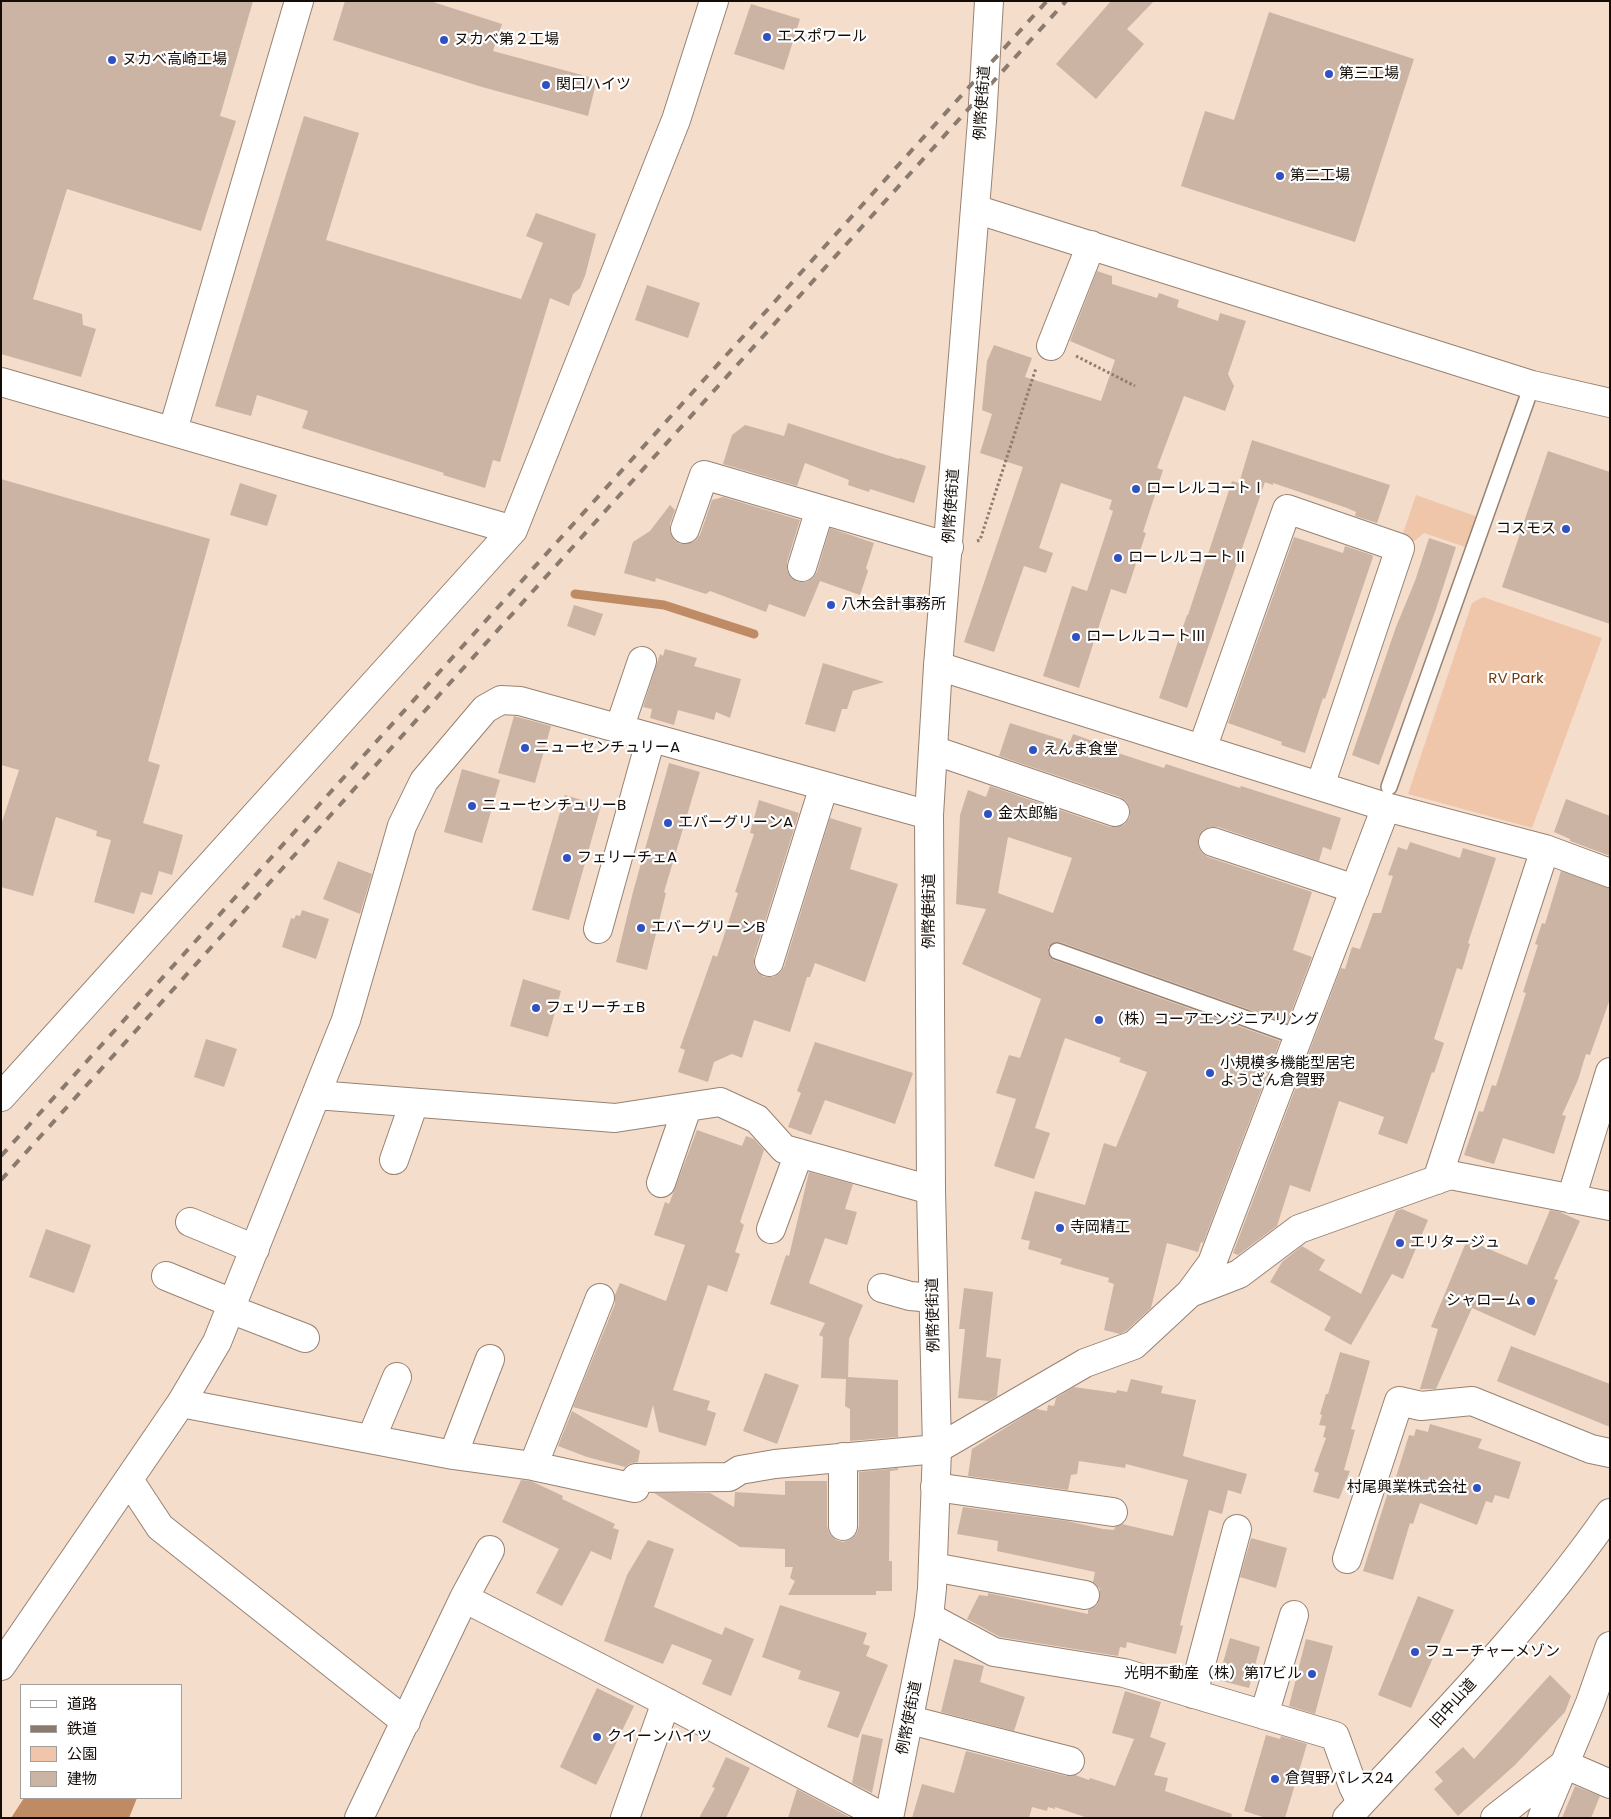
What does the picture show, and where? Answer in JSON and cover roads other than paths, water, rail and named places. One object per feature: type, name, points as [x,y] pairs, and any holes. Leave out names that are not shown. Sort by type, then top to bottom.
[{"type":"street","points":[[173,430],[299,1]]},
{"type":"street","points":[[1,1097],[513,530],[676,120],[714,1]]},
{"type":"street","name":"例幣使街道","points":[[889,1818],[929,1617],[933,1567],[937,1449],[931,1190],[929,815],[938,666],[962,545],[975,209],[989,1]]},
{"type":"street","points":[[975,209],[1532,385],[1610,403]]},
{"type":"street","points":[[1051,346],[1090,245]]},
{"type":"street","points":[[1,382],[173,430],[513,530]]},
{"type":"street","points":[[685,529],[704,475],[820,509],[962,545]]},
{"type":"street","points":[[802,567],[820,509]]},
{"type":"street","points":[[1202,749],[1287,509],[1400,548],[1320,786]]},
{"type":"street","points":[[618,729],[642,661]]},
{"type":"street","points":[[938,666],[1320,786],[1387,797],[1545,849],[1610,873]]},
{"type":"street","points":[[1,1666],[181,1403],[217,1342],[346,1020],[402,826],[424,781],[485,709],[501,700],[520,701],[929,815]]},
{"type":"street","points":[[598,929],[651,738]]},
{"type":"street","points":[[934,750],[1115,812]]},
{"type":"street","points":[[769,962],[824,786]]},
{"type":"street","points":[[181,1403],[453,1455],[533,1466],[635,1488],[636,1478],[728,1477],[740,1470],[766,1465],[937,1449],[1085,1363],[1134,1345],[1190,1293],[1212,1263],[1355,889],[1387,797]]},
{"type":"street","points":[[1213,842],[1355,889]]},
{"type":"street","points":[[1437,1180],[1545,849]]},
{"type":"street","points":[[1571,1198],[1610,1072]]},
{"type":"street","points":[[316,1095],[615,1118],[720,1102],[757,1119],[784,1149],[931,1190]]},
{"type":"street","points":[[394,1160],[414,1103]]},
{"type":"street","points":[[661,1183],[687,1108]]},
{"type":"street","points":[[771,1229],[799,1153]]},
{"type":"street","points":[[1190,1293],[1239,1274],[1299,1229],[1450,1175],[1610,1206]]},
{"type":"street","points":[[190,1222],[254,1249]]},
{"type":"street","points":[[166,1276],[304,1338]]},
{"type":"street","points":[[882,1288],[910,1296],[933,1298]]},
{"type":"street","points":[[533,1466],[600,1298]]},
{"type":"street","points":[[453,1455],[490,1359]]},
{"type":"street","points":[[371,1439],[397,1377]]},
{"type":"street","points":[[1347,1560],[1398,1402],[1421,1406],[1472,1400],[1591,1449],[1610,1453]]},
{"type":"street","points":[[843,1457],[843,1526]]},
{"type":"street","points":[[129,1480],[160,1527],[406,1722]]},
{"type":"street","points":[[936,1487],[1113,1512]]},
{"type":"street","name":"旧中山道","points":[[1354,1810],[1450,1710],[1530,1619],[1578,1558],[1610,1513]]},
{"type":"street","points":[[1193,1694],[1237,1530]]},
{"type":"street","points":[[359,1818],[464,1598],[490,1550]]},
{"type":"street","points":[[933,1567],[1085,1595]]},
{"type":"street","points":[[464,1598],[885,1818]]},
{"type":"street","points":[[1264,1715],[1294,1615]]},
{"type":"street","points":[[929,1617],[994,1652],[1124,1673],[1335,1736],[1353,1786],[1354,1810]]},
{"type":"street","points":[[1542,1818],[1590,1703],[1610,1646]]},
{"type":"street","points":[[624,1818],[666,1702]]},
{"type":"street","points":[[910,1720],[1070,1761]]},
{"type":"street","points":[[1564,1764],[1610,1784]]},
{"type":"street","points":[[1495,1818],[1564,1764]]},
{"type":"lane","points":[[1387,797],[1532,385]]},
{"type":"lane","points":[[1057,951],[1298,1037]]},
{"type":"waterway","points":[[575,594],[664,605],[754,634]]},
{"type":"railway","points":[[1,1156],[1047,1]]},
{"type":"railway","points":[[1,1180],[1066,1]]},
{"type":"place","name":"エスポワール","points":[[767,37]]},
{"type":"place","name":"ヌカべ第２工場","points":[[444,40]]},
{"type":"place","name":"ヌカべ高崎工場","points":[[112,60]]},
{"type":"place","name":"第三工場","points":[[1329,74]]},
{"type":"place","name":"関口ハイツ","points":[[546,85]]},
{"type":"place","name":"第二工場","points":[[1280,176]]},
{"type":"place","name":"ローレルコートⅠ","points":[[1136,489]]},
{"type":"place","name":"コスモス","points":[[1566,529]]},
{"type":"place","name":"ローレルコートⅡ","points":[[1118,558]]},
{"type":"place","name":"八木会計事務所","points":[[831,605]]},
{"type":"place","name":"ローレルコートⅢ","points":[[1076,637]]},
{"type":"place","name":"ニューセンチュリーA","points":[[525,748]]},
{"type":"place","name":"えんま食堂","points":[[1033,750]]},
{"type":"place","name":"ニューセンチュリーB","points":[[472,806]]},
{"type":"place","name":"金太郎鮨","points":[[988,814]]},
{"type":"place","name":"エバーグリーンA","points":[[668,823]]},
{"type":"place","name":"フェリーチェA","points":[[567,858]]},
{"type":"place","name":"エバーグリーンB","points":[[641,928]]},
{"type":"place","name":"フェリーチェB","points":[[536,1008]]},
{"type":"place","name":"（株）コーアエンジニアリング","points":[[1099,1020]]},
{"type":"place","name":"小規模多機能型居宅 ようざん倉賀野","points":[[1210,1073]]},
{"type":"place","name":"寺岡精工","points":[[1060,1228]]},
{"type":"place","name":"エリタージュ","points":[[1400,1243]]},
{"type":"place","name":"シャローム","points":[[1531,1301]]},
{"type":"place","name":"村尾興業株式会社","points":[[1477,1488]]},
{"type":"place","name":"フューチャーメゾン","points":[[1415,1652]]},
{"type":"place","name":"光明不動産（株）第17ビル","points":[[1312,1674]]},
{"type":"place","name":"クイーンハイツ","points":[[597,1737]]},
{"type":"place","name":"倉賀野パレス24","points":[[1275,1779]]},
{"type":"park label","name":"RV Park","points":[[1516,679]]}]
